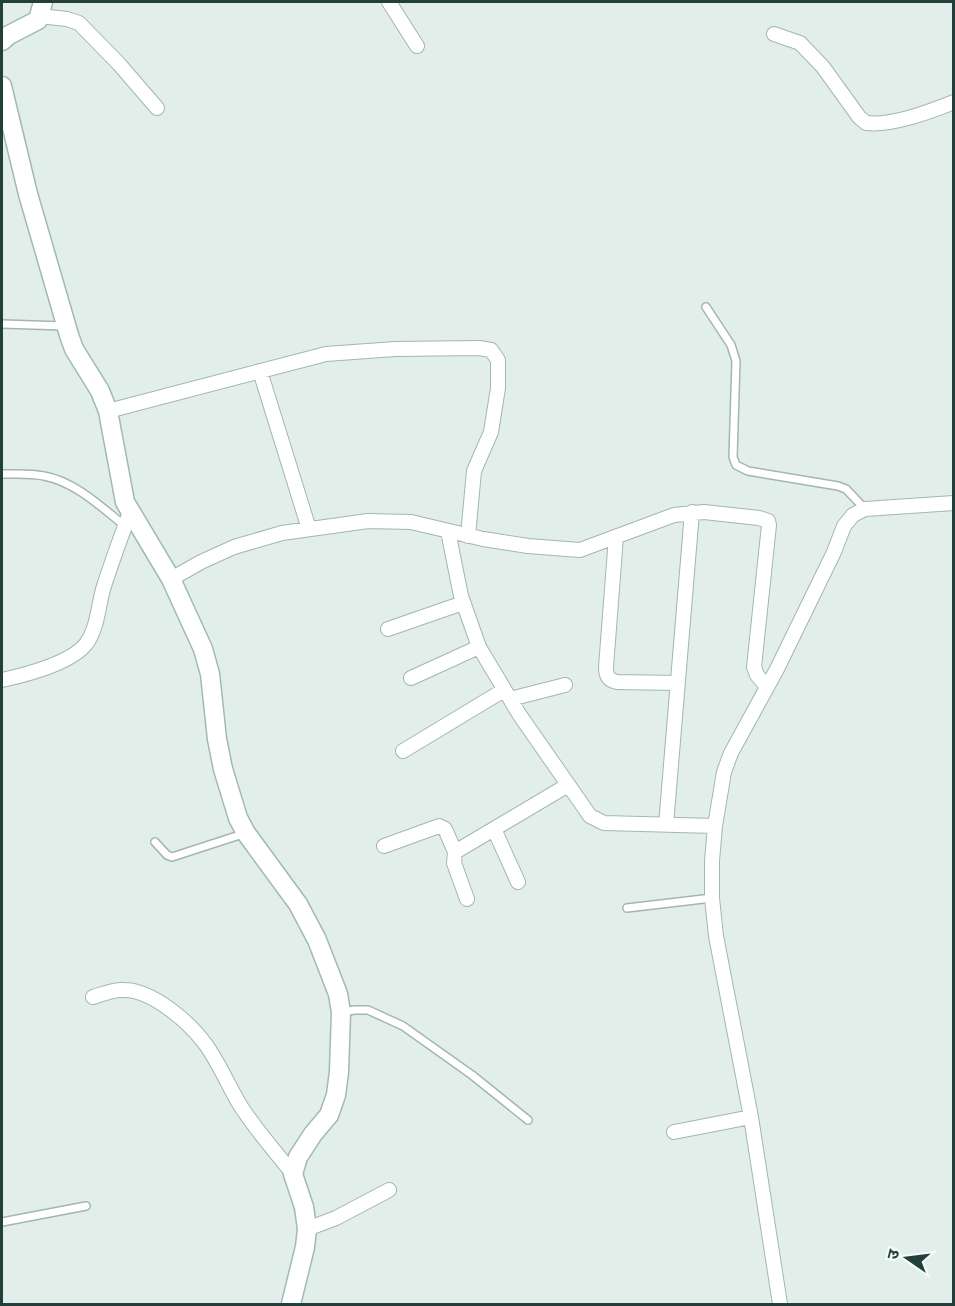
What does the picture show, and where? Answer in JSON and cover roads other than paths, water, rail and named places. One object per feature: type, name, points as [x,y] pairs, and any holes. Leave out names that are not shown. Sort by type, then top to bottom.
[{"type":"street","points":[[389,2],[417,46]]},
{"type":"street","points":[[2,41],[38,20],[41,9],[79,23],[157,108]]},
{"type":"street","points":[[774,34],[800,43],[823,67],[859,117],[866,123],[911,117],[954,102]]},
{"type":"street","points":[[2,86],[28,194],[66,326],[74,349],[100,391],[108,411],[127,519],[171,579],[204,649],[210,674],[217,740],[223,770],[230,795],[246,834],[285,886],[308,922],[330,970],[338,994],[341,1012],[336,1095],[328,1115],[298,1157],[293,1174]]},
{"type":"street","points":[[108,411],[326,354],[351,351],[478,348],[491,350],[498,360],[498,388],[491,432],[474,471],[468,536]]},
{"type":"street","points":[[260,371],[309,529]]},
{"type":"street","points":[[780,1305],[751,1117],[716,936],[712,898],[715,826],[724,772],[731,753],[815,592],[844,526],[853,515],[865,509],[954,503]]},
{"type":"street","points":[[171,579],[234,547],[282,533],[368,521],[396,520],[528,546],[580,550],[674,515],[692,512],[759,518],[768,521],[768,533],[753,657],[757,675],[767,687]]},
{"type":"street","points":[[666,825],[692,512]]},
{"type":"street","points":[[2,680],[43,668],[78,652],[86,644],[93,632],[104,586],[127,519]]},
{"type":"street","points":[[448,531],[464,603],[479,646],[507,694],[590,816],[598,822],[715,826]]},
{"type":"street","points":[[616,537],[606,667],[608,677],[617,682],[678,683]]},
{"type":"street","points":[[388,629],[464,603]]},
{"type":"street","points":[[411,678],[479,646]]},
{"type":"street","points":[[403,751],[507,694],[565,685]]},
{"type":"street","points":[[455,852],[567,785]]},
{"type":"street","points":[[384,846],[439,826],[445,829],[455,852],[454,863],[467,899]]},
{"type":"street","points":[[494,829],[518,882]]},
{"type":"street","points":[[93,997],[122,989],[133,990],[169,1009],[189,1026],[205,1044],[240,1106],[293,1174],[304,1207],[307,1228],[305,1247],[291,1305]]},
{"type":"street","points":[[674,1132],[751,1117]]},
{"type":"street","points":[[307,1228],[336,1218],[389,1190]]},
{"type":"lane","points":[[706,307],[731,345],[736,362],[733,457],[736,465],[748,471],[838,486],[846,489],[865,509]]},
{"type":"lane","points":[[2,324],[66,326]]},
{"type":"lane","points":[[2,474],[32,474],[59,480],[127,519]]},
{"type":"lane","points":[[155,842],[166,855],[172,857],[246,834]]},
{"type":"lane","points":[[627,908],[712,898]]},
{"type":"lane","points":[[341,1012],[368,1010],[403,1026],[472,1075],[528,1120]]},
{"type":"lane","points":[[2,1222],[86,1206]]}]
